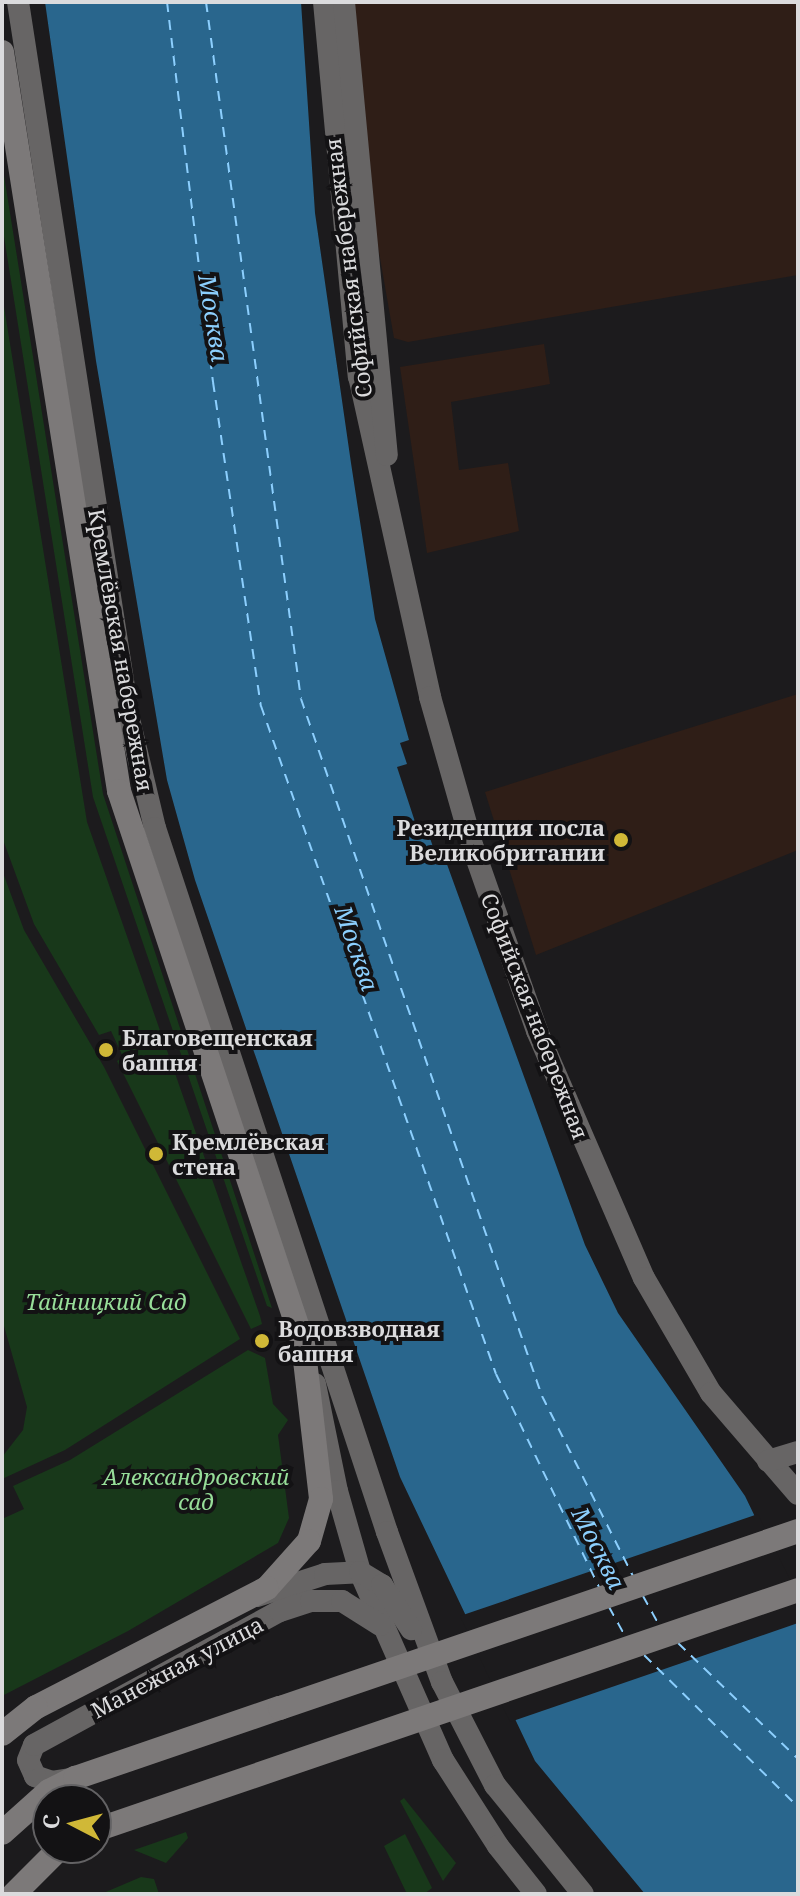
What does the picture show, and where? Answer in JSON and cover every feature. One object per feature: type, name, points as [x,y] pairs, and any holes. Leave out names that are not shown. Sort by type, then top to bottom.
[{"type":"main road","name":"Кремлёвская набережная","points":[[18,2],[142,786],[350,1415],[442,1682]]},
{"type":"main road","name":"Софийская набережная","points":[[324,2],[359,376],[457,796],[543,1045],[608,1202],[673,1334],[731,1420],[798,1494]]},
{"type":"main road","name":"Софийская набережная","points":[[344,2],[363,243],[394,532]]},
{"type":"main road","name":"Кремлёвская набережная","points":[[2,52],[119,791],[303,1343],[325,1419],[337,1491],[360,1572],[466,1799],[536,1894]]},
{"type":"main road","name":"Манежная улица","points":[[251,1598],[295,1561],[318,1519],[320,1460],[303,1343]]},
{"type":"main road","points":[[768,1461],[798,1452]]},
{"type":"main road","name":"Софийская набережная","points":[[768,1461],[798,1509]]},
{"type":"main road","points":[[2,1833],[49,1791],[75,1778],[798,1531]]},
{"type":"main road","name":"Манежная улица","points":[[2,1734],[63,1693],[251,1598],[325,1574],[360,1572]]},
{"type":"main road","points":[[360,1572],[389,1594],[442,1682],[495,1785],[583,1894]]},
{"type":"main road","points":[[112,1825],[798,1590]]},
{"type":"main road","name":"Манежная улица","points":[[75,1778],[52,1782],[35,1776],[29,1751],[44,1737],[280,1611],[311,1601],[342,1601],[366,1612],[388,1635]]},
{"type":"main road","points":[[14,1894],[44,1864]]},
{"type":"shaded area","points":[[354,2],[798,2],[798,275],[408,342],[394,338],[365,172]]},
{"type":"shaded area","points":[[544,344],[550,384],[451,402],[459,470],[508,463],[519,531],[427,553],[400,367]]},
{"type":"shaded area","points":[[798,694],[798,850],[536,955],[485,792]]},
{"type":"green space","points":[[2,163],[103,794],[272,1308],[267,1306],[93,797],[2,224]]},
{"type":"green space","points":[[2,294],[87,822],[260,1316],[262,1324],[251,1329],[117,1061],[123,1057],[111,1031],[99,1035],[34,924],[2,837]]},
{"type":"green space","name":"Тайницкий Сад","points":[[2,870],[24,930],[104,1067],[240,1339],[65,1450],[2,1479],[2,1457],[23,1430],[27,1407],[2,1319]]},
{"type":"green space","name":"Александровский сад","points":[[248,1350],[265,1358],[273,1404],[288,1420],[278,1435],[289,1518],[278,1543],[128,1631],[2,1696],[2,1519],[24,1509],[13,1486],[70,1460]]},
{"type":"green space","points":[[404,1798],[456,1863],[443,1881],[400,1801]]},
{"type":"green space","points":[[186,1832],[188,1838],[166,1863],[134,1850]]},
{"type":"green space","points":[[405,1834],[432,1888],[424,1894],[407,1894],[384,1846]]},
{"type":"green space","points":[[141,1877],[154,1879],[159,1894],[101,1894]]},
{"type":"water","name":"Москва","points":[[45,2],[301,2],[315,213],[351,463],[375,619],[409,740],[400,743],[407,764],[397,767],[418,831],[427,829],[433,847],[440,845],[585,1245],[618,1313],[745,1496],[798,1606],[798,1894],[645,1894],[535,1761],[400,1477],[195,880],[167,780],[96,361]]},
{"type":"pier","points":[[758,1514],[798,1596],[798,1623],[510,1722],[460,1616]]},
{"type":"ferry route","points":[[167,2],[213,382],[261,706],[496,1374],[599,1587]]},
{"type":"ferry route","points":[[206,2],[301,699],[542,1396],[633,1576]]},
{"type":"ferry route","points":[[643,1596],[659,1625]]},
{"type":"ferry route","points":[[609,1607],[625,1636]]},
{"type":"ferry route","points":[[678,1643],[798,1759]]},
{"type":"ferry route","points":[[644,1655],[798,1807]]},
{"type":"place","name":"Резиденция посла Великобритании","points":[[621,840]]},
{"type":"place","name":"Благовещенская башня","points":[[106,1050]]},
{"type":"place","name":"Кремлёвская стена","points":[[156,1154]]},
{"type":"place","name":"Водовзводная башня","points":[[262,1341]]}]
